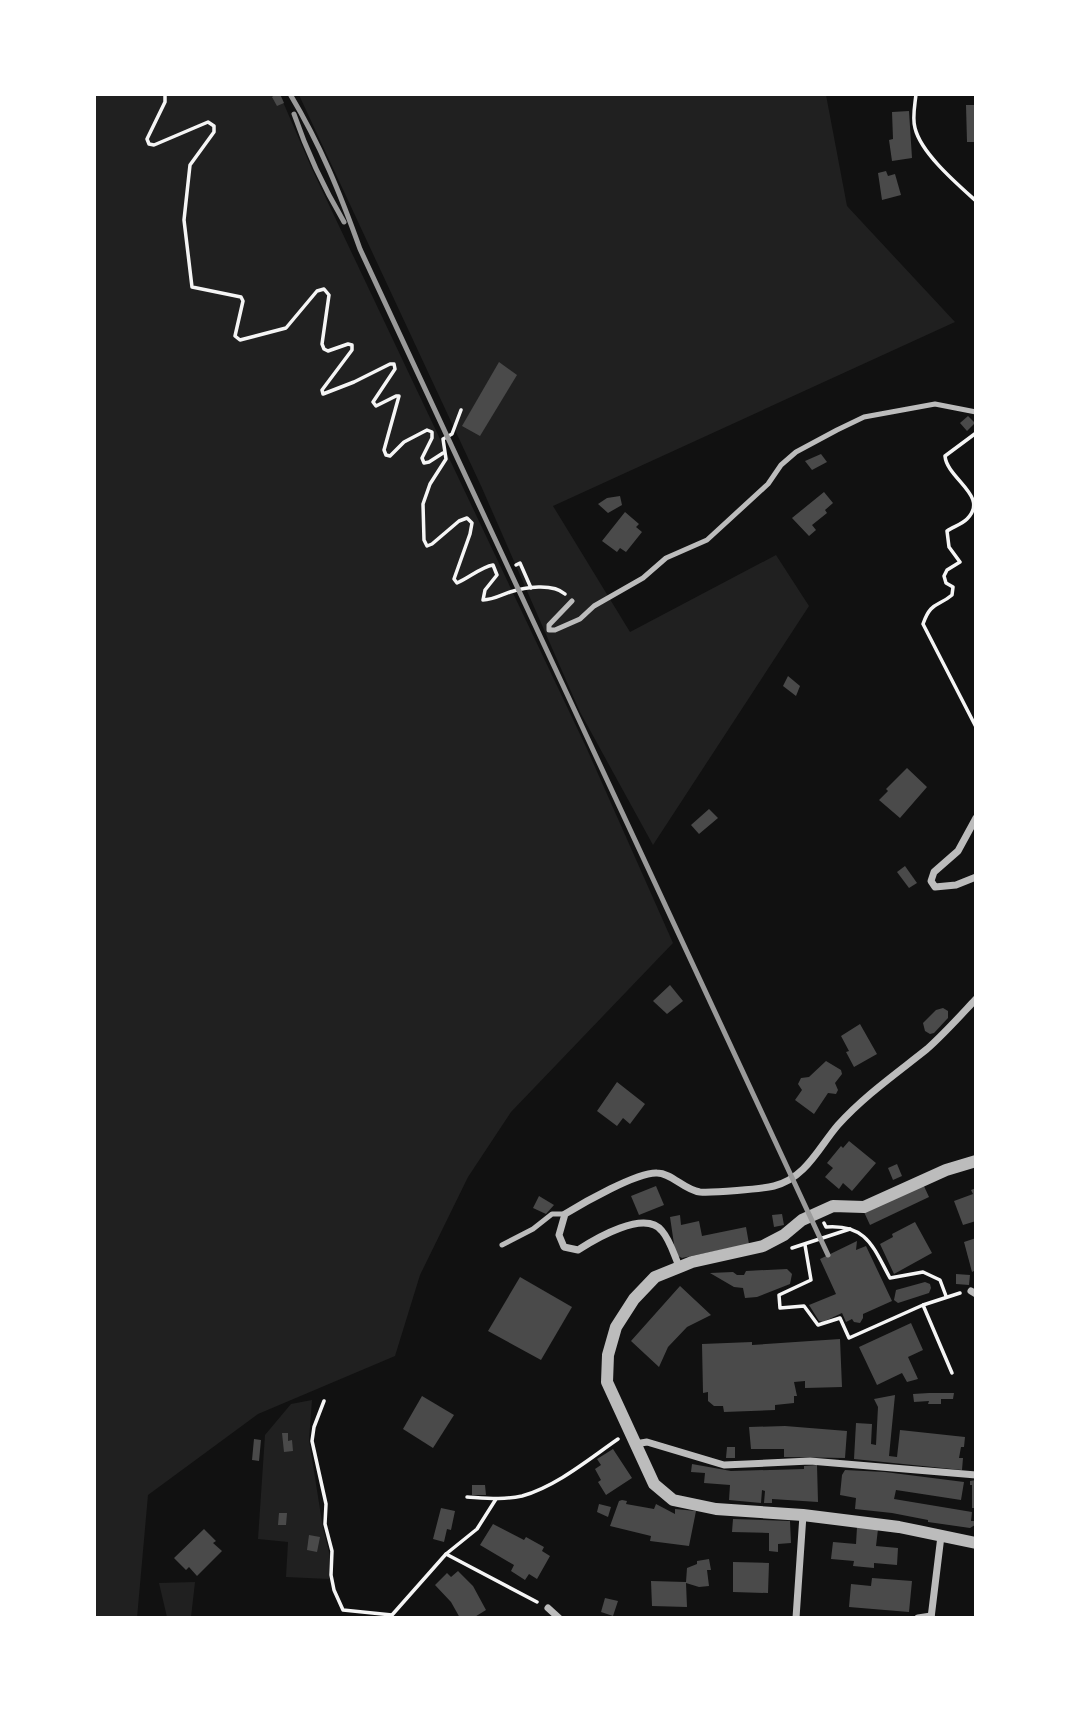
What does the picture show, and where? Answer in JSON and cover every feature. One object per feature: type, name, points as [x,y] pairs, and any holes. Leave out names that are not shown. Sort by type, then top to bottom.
[{"type":"street","points":[[975,818],[958,850],[933,872],[931,881],[934,887],[956,885],[975,877]]},
{"type":"street","points":[[678,1266],[662,1230],[650,1223],[615,1228],[578,1250],[564,1247],[559,1235],[565,1214],[621,1185],[646,1174],[659,1172],[682,1186],[700,1192],[776,1186],[786,1181],[808,1165],[838,1126],[883,1083],[929,1047],[975,999]]},
{"type":"street","points":[[975,1161],[946,1170],[864,1207],[833,1206],[802,1220],[784,1235],[763,1246],[678,1266],[655,1277],[634,1299],[616,1327],[608,1355],[607,1382],[654,1484],[673,1500],[716,1509],[803,1515],[899,1527],[975,1543]]},
{"type":"street","points":[[632,1438],[724,1465],[810,1461],[975,1475]]},
{"type":"street","points":[[796,1618],[803,1515]]},
{"type":"street","points":[[918,1618],[931,1617],[941,1536]]},
{"type":"street","points":[[548,1608],[559,1618]]},
{"type":"lane","points":[[572,601],[549,625],[549,630],[580,619],[594,606],[643,578],[666,558],[707,540],[768,484],[781,465],[796,452],[864,417],[935,404],[975,412]]},
{"type":"lane","points":[[502,1245],[552,1214],[565,1214]]},
{"type":"path","points":[[165,94],[165,102],[147,139],[149,144],[154,145],[208,122],[214,126],[214,132],[190,165],[184,220],[192,286],[241,297],[243,302],[235,336],[240,341],[286,328],[317,291],[324,289],[329,295],[322,344],[324,349],[328,351],[348,344],[352,345],[352,350],[322,390],[323,394],[354,382],[390,363],[394,364],[395,369],[373,402],[376,406],[399,396],[384,450],[386,455],[390,456],[404,442],[427,430],[432,432],[432,438],[422,458],[424,463],[443,453]]},
{"type":"path","points":[[916,94],[914,126],[920,141],[953,181],[975,201]]},
{"type":"path","points":[[460,410],[452,434],[443,439],[446,459],[430,484],[423,505],[424,540],[427,545],[458,521],[467,518],[472,523],[454,579],[457,583],[493,565],[497,575],[485,590],[483,600],[531,588],[561,591],[572,601]]},
{"type":"path","points":[[975,433],[945,456],[950,472],[972,494],[974,505],[968,518],[947,531],[949,547],[960,562],[943,576],[946,583],[953,587],[952,595],[947,600],[937,602],[927,613],[923,624],[975,727]]},
{"type":"path","points":[[516,565],[520,563],[531,588]]},
{"type":"path","points":[[817,1213],[826,1227],[856,1229],[869,1240],[890,1278],[923,1272],[940,1280],[946,1296]]},
{"type":"path","points":[[850,1229],[805,1245],[811,1280],[779,1295],[780,1308],[804,1306],[818,1325],[840,1318],[849,1338],[946,1296],[973,1292]]},
{"type":"path","points":[[923,1305],[952,1373]]},
{"type":"path","points":[[324,1401],[314,1427],[312,1441],[326,1504],[325,1524],[332,1551],[331,1576],[343,1610],[392,1615],[446,1554],[477,1530],[496,1499]]},
{"type":"path","points":[[467,1497],[496,1499],[521,1496],[546,1487],[632,1438]]},
{"type":"path","points":[[446,1554],[548,1608]]},
{"type":"shaded area","points":[[94,95],[280,95],[312,169],[587,749],[673,943],[511,1112],[468,1177],[420,1275],[395,1356],[258,1414],[148,1495],[137,1618],[94,1617]]},
{"type":"shaded area","points":[[299,95],[826,95],[847,206],[955,322],[553,506],[630,632],[776,555],[809,606],[653,845],[580,712],[482,488]]},
{"type":"shaded area","points":[[312,1400],[309,1440],[330,1556],[329,1579],[286,1577],[288,1542],[258,1539],[265,1435],[291,1404]]},
{"type":"shaded area","points":[[195,1582],[191,1617],[167,1617],[159,1583]]},
{"type":"building","points":[[280,94],[284,103],[277,106],[272,97]]},
{"type":"building","points":[[966,105],[976,105],[976,142],[967,142]]},
{"type":"building","points":[[909,111],[912,158],[892,161],[889,140],[893,139],[892,112]]},
{"type":"building","points":[[886,171],[888,176],[895,174],[901,195],[882,200],[878,173]]},
{"type":"building","points":[[499,362],[517,375],[480,436],[462,426]]},
{"type":"building","points":[[968,416],[975,423],[967,431],[960,423]]},
{"type":"building","points":[[821,454],[827,462],[812,470],[805,461]]},
{"type":"building","points":[[824,492],[833,503],[825,510],[827,513],[812,525],[816,530],[809,536],[792,518]]},
{"type":"building","points":[[620,496],[622,505],[608,513],[598,504],[607,498]]},
{"type":"building","points":[[625,512],[639,524],[636,527],[642,532],[626,552],[620,548],[617,552],[602,541]]},
{"type":"building","points":[[788,676],[800,686],[796,696],[783,686]]},
{"type":"building","points":[[907,768],[927,787],[900,818],[879,800]]},
{"type":"building","points":[[709,809],[718,818],[699,834],[691,825]]},
{"type":"building","points":[[905,866],[917,883],[909,888],[897,872]]},
{"type":"building","points":[[670,985],[683,1001],[667,1014],[653,1001]]},
{"type":"building","points":[[943,1008],[948,1011],[948,1018],[934,1033],[925,1031],[923,1023],[936,1010]]},
{"type":"building","points":[[860,1024],[877,1054],[854,1067],[841,1036]]},
{"type":"building","points":[[826,1061],[841,1070],[842,1074],[835,1083],[838,1090],[836,1094],[828,1093],[814,1114],[795,1100],[802,1090],[798,1084],[801,1078],[809,1077]]},
{"type":"building","points":[[617,1082],[645,1104],[630,1124],[623,1118],[617,1126],[597,1111]]},
{"type":"building","points":[[849,1141],[876,1163],[852,1191],[843,1183],[839,1189],[825,1177],[833,1168],[827,1163],[841,1146],[843,1148]]},
{"type":"building","points":[[897,1164],[902,1176],[893,1180],[888,1168]]},
{"type":"building","points":[[923,1184],[929,1197],[870,1225],[864,1212]]},
{"type":"building","points":[[656,1186],[664,1205],[639,1215],[631,1196]]},
{"type":"building","points":[[976,1188],[976,1221],[963,1225],[954,1201],[973,1194],[971,1190]]},
{"type":"building","points":[[539,1196],[554,1205],[546,1214],[533,1208]]},
{"type":"building","points":[[782,1214],[784,1225],[774,1227],[772,1215]]},
{"type":"building","points":[[680,1215],[681,1225],[699,1221],[702,1236],[746,1227],[749,1244],[682,1258],[675,1251],[670,1217]]},
{"type":"building","points":[[915,1222],[932,1253],[894,1274],[880,1244]]},
{"type":"building","points":[[976,1238],[976,1270],[972,1272],[964,1242]]},
{"type":"building","points":[[857,1241],[856,1250],[866,1246],[892,1301],[863,1314],[860,1323],[852,1319],[846,1322],[842,1313],[823,1322],[819,1321],[809,1305],[836,1294],[820,1259]]},
{"type":"building","points":[[787,1269],[792,1274],[790,1284],[757,1297],[745,1298],[743,1288],[734,1287],[710,1273],[733,1272],[744,1275],[746,1271]]},
{"type":"building","points":[[956,1274],[970,1275],[969,1285],[956,1284]]},
{"type":"building","points":[[520,1277],[572,1307],[541,1360],[488,1331]]},
{"type":"building","points":[[925,1282],[930,1284],[929,1293],[898,1303],[894,1300],[896,1290]]},
{"type":"building","points":[[680,1286],[711,1315],[687,1327],[668,1347],[659,1367],[631,1341]]},
{"type":"building","points":[[911,1323],[923,1350],[908,1357],[918,1379],[907,1382],[902,1373],[877,1385],[859,1347]]},
{"type":"building","points":[[840,1339],[842,1387],[805,1388],[805,1381],[794,1382],[797,1396],[794,1396],[794,1403],[775,1405],[775,1410],[724,1412],[723,1406],[714,1406],[708,1401],[708,1392],[703,1393],[702,1344],[752,1342],[752,1345]]},
{"type":"building","points":[[954,1393],[953,1399],[941,1399],[941,1404],[928,1404],[929,1401],[914,1402],[913,1394]]},
{"type":"building","points":[[895,1395],[889,1456],[897,1457],[900,1430],[965,1437],[959,1458],[963,1458],[962,1470],[854,1459],[856,1423],[872,1424],[871,1444],[876,1445],[878,1407],[874,1399]]},
{"type":"building","points":[[422,1396],[454,1415],[433,1448],[403,1429]]},
{"type":"building","points":[[785,1426],[847,1431],[845,1458],[784,1457],[784,1449],[751,1449],[749,1427]]},
{"type":"building","points":[[282,1433],[288,1433],[288,1441],[292,1440],[293,1451],[284,1452]]},
{"type":"building","points":[[254,1439],[261,1440],[259,1461],[252,1460]]},
{"type":"building","points":[[727,1447],[735,1447],[735,1458],[726,1458]]},
{"type":"building","points":[[613,1449],[632,1478],[606,1495],[598,1482],[601,1480],[595,1469],[601,1465],[597,1459]]},
{"type":"building","points":[[692,1464],[731,1471],[804,1469],[804,1466],[817,1465],[818,1502],[772,1499],[772,1503],[764,1503],[765,1491],[762,1490],[761,1503],[729,1500],[730,1485],[704,1483],[705,1473],[691,1472]]},
{"type":"building","points":[[845,1470],[964,1482],[961,1500],[896,1490],[894,1499],[972,1512],[971,1521],[976,1521],[975,1525],[970,1528],[855,1509],[856,1498],[840,1495]]},
{"type":"building","points":[[976,1480],[976,1508],[972,1508],[970,1481]]},
{"type":"building","points":[[472,1485],[485,1485],[486,1495],[472,1495]]},
{"type":"building","points":[[619,1501],[627,1501],[626,1504],[654,1509],[656,1504],[675,1514],[675,1509],[696,1511],[689,1546],[650,1541],[651,1536],[610,1526]]},
{"type":"building","points":[[599,1504],[611,1507],[608,1517],[597,1512]]},
{"type":"building","points":[[441,1508],[455,1511],[451,1530],[447,1529],[444,1542],[433,1539]]},
{"type":"building","points":[[279,1513],[287,1513],[286,1525],[278,1525]]},
{"type":"building","points":[[733,1519],[790,1521],[791,1543],[778,1544],[778,1552],[769,1551],[769,1533],[732,1532]]},
{"type":"building","points":[[493,1524],[544,1547],[542,1551],[550,1556],[537,1579],[529,1574],[525,1580],[511,1571],[514,1565],[480,1545]]},
{"type":"building","points":[[857,1527],[878,1529],[876,1546],[898,1548],[897,1565],[874,1563],[874,1568],[853,1566],[854,1561],[831,1559],[833,1542],[856,1544]]},
{"type":"building","points":[[204,1529],[222,1551],[197,1576],[189,1567],[186,1570],[174,1558]]},
{"type":"building","points":[[309,1535],[320,1537],[317,1552],[307,1550]]},
{"type":"building","points":[[709,1559],[709,1586],[699,1587],[686,1583],[687,1607],[652,1606],[651,1581],[686,1582],[687,1568],[697,1564],[697,1561]]},
{"type":"building","points":[[733,1562],[769,1563],[768,1593],[733,1592]]},
{"type":"building","points":[[458,1571],[473,1586],[486,1610],[473,1618],[460,1618],[451,1602],[435,1585],[447,1573],[451,1577]]},
{"type":"building","points":[[872,1578],[912,1581],[909,1612],[849,1607],[851,1584],[871,1586]]},
{"type":"building","points":[[605,1598],[618,1601],[613,1616],[601,1612]]},
{"type":"railway","points":[[290,94],[320,151],[360,249],[828,1255]]},
{"type":"railway","points":[[294,114],[316,170],[344,222]]}]
